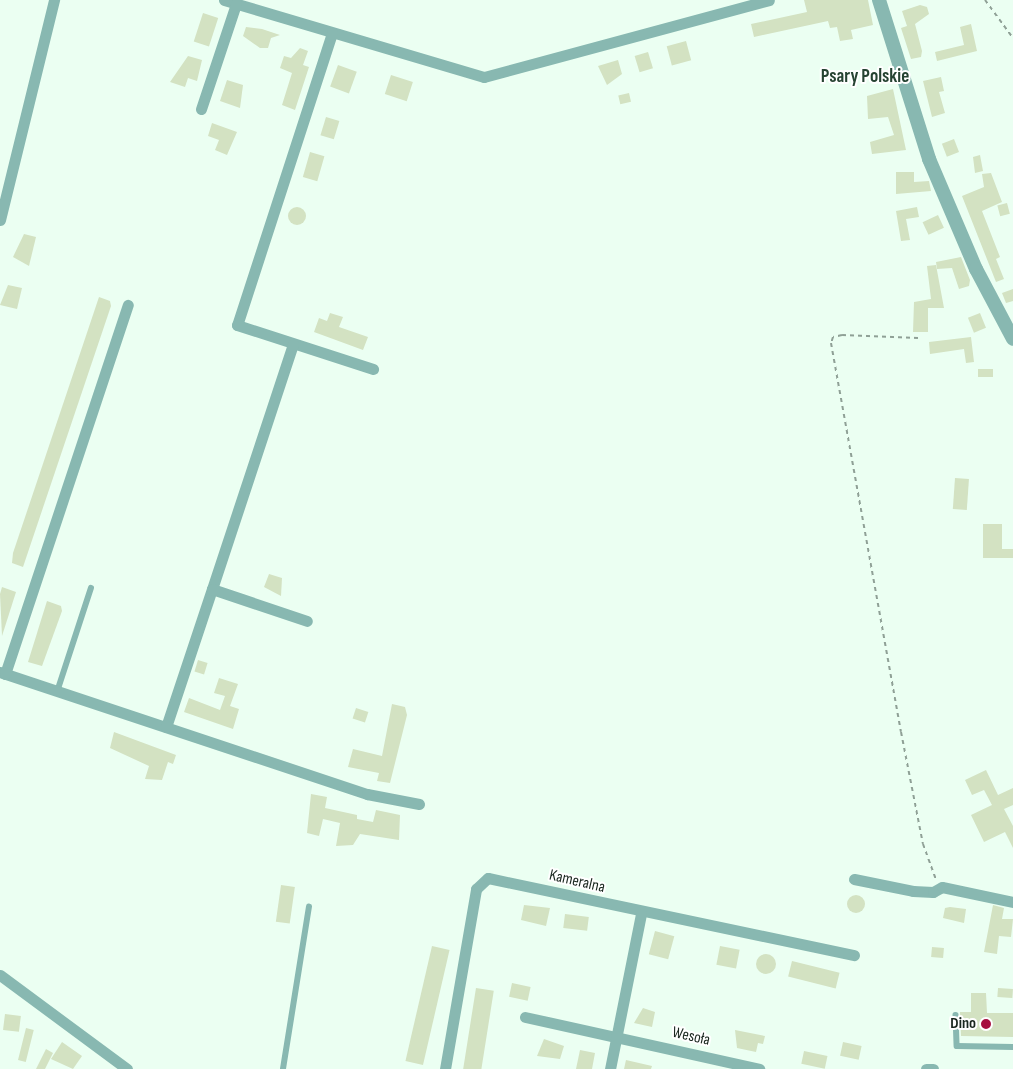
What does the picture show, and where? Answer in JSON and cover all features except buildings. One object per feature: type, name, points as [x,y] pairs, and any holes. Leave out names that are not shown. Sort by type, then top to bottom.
[{"type":"street","points":[[0,220],[54,0]]},
{"type":"street","points":[[224,0],[484,77],[769,0]]},
{"type":"street","points":[[879,0],[925,150],[976,269],[1013,338]]},
{"type":"street","points":[[202,109],[236,4]]},
{"type":"street","points":[[332,33],[237,324],[373,369]]},
{"type":"street","points":[[128,306],[2,673],[367,794],[419,804]]},
{"type":"street","points":[[166,727],[293,344]]},
{"type":"street","points":[[212,589],[307,622]]},
{"type":"street","name":"Kameralna","points":[[445,1069],[476,889],[488,878],[641,914],[854,955]]},
{"type":"street","points":[[854,879],[913,891],[933,892],[942,888],[1013,902]]},
{"type":"street","points":[[610,1069],[641,914]]},
{"type":"street","points":[[0,975],[127,1069]]},
{"type":"street","name":"Wesoła","points":[[525,1017],[759,1069]]},
{"type":"street","points":[[926,1069],[932,1069]]},
{"type":"lane","points":[[57,692],[91,588]]},
{"type":"lane","points":[[283,1069],[309,907]]},
{"type":"lane","points":[[956,1015],[957,1046],[1013,1047]]},
{"type":"path","points":[[986,0],[1013,38]]},
{"type":"path","points":[[918,338],[842,335],[833,337],[831,343],[915,803],[930,870],[942,888]]},
{"type":"place","name":"Dino","points":[[986,1024]]},
{"type":"district","name":"Psary Polskie","points":[[865,77]]}]
